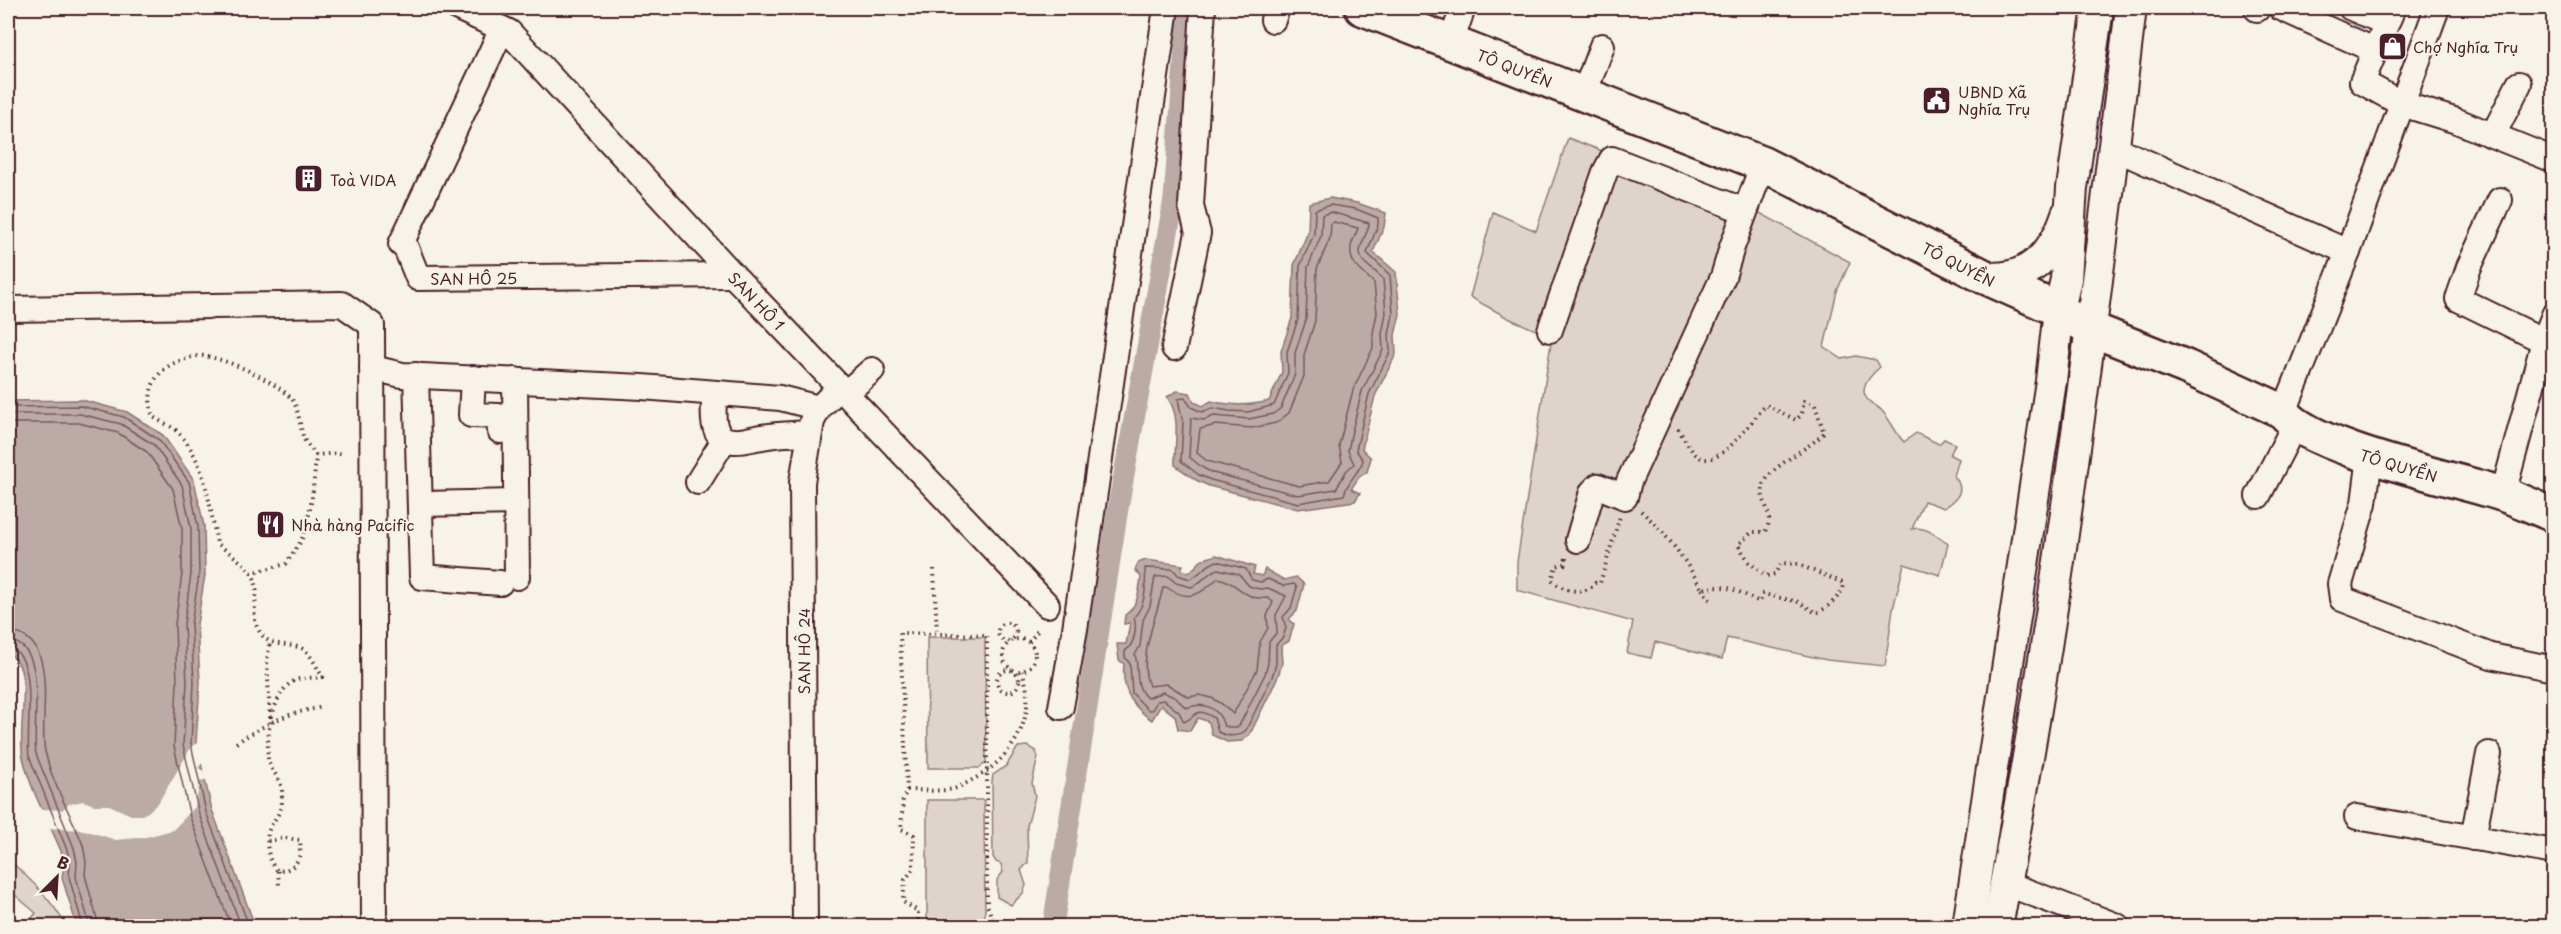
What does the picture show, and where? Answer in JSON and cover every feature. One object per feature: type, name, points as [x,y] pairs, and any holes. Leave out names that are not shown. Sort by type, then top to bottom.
[{"type":"main road","name":"TÔ QUYỀN","points":[[1362,8],[1405,15],[1451,42],[1763,164],[1985,277],[2059,310],[2091,329],[2186,367],[2370,457],[2503,494],[2553,515]]},
{"type":"street","name":"SAN HÔ 1","points":[[458,8],[509,32],[733,275],[1047,605]]},
{"type":"street","points":[[1061,707],[1075,629],[1166,8]]},
{"type":"street","points":[[1174,348],[1198,232],[1191,206],[1203,8]]},
{"type":"street","points":[[1451,42],[1463,8]]},
{"type":"street","points":[[1968,927],[2051,381],[2059,310],[2066,279],[2070,202],[2098,8]]},
{"type":"street","points":[[1997,927],[2064,523],[2131,8]]},
{"type":"street","points":[[2281,8],[2310,14],[2342,35],[2376,51]]},
{"type":"street","points":[[2342,35],[2353,8],[2389,15],[2362,82],[2403,104],[2457,121],[2553,160]]},
{"type":"street","points":[[2258,496],[2290,418],[2437,8]]},
{"type":"street","name":"SAN HÔ 25","points":[[502,29],[400,244],[405,249],[418,278],[733,275]]},
{"type":"street","points":[[1584,94],[1602,46]]},
{"type":"street","points":[[2493,135],[2519,84]]},
{"type":"street","points":[[2079,145],[2114,148],[2348,252]]},
{"type":"street","points":[[1550,330],[1605,172],[1612,159],[1745,211]]},
{"type":"street","points":[[1578,540],[1592,492],[1598,486],[1625,497],[1629,481],[1724,277],[1763,164]]},
{"type":"street","points":[[2500,200],[2469,267],[2455,306],[2549,333],[2503,494]]},
{"type":"street","points":[[1985,277],[2018,276],[2042,259],[2058,235],[2070,202]]},
{"type":"street","points":[[8,309],[342,304],[372,325],[374,927]]},
{"type":"street","points":[[372,368],[416,375],[780,398],[819,408]]},
{"type":"street","name":"SAN HÔ 24","points":[[806,927],[802,482],[808,433],[819,408],[872,370]]},
{"type":"street","points":[[416,375],[422,578],[509,580],[516,502],[515,380]]},
{"type":"street","points":[[473,378],[471,415],[499,416],[500,431]]},
{"type":"street","points":[[715,393],[712,416],[724,440],[735,441],[762,436],[808,433]]},
{"type":"street","points":[[698,482],[724,440]]},
{"type":"street","points":[[2370,457],[2364,503],[2340,584],[2342,599],[2491,656],[2553,669]]},
{"type":"street","points":[[420,504],[516,502]]},
{"type":"street","points":[[2472,838],[2489,754]]},
{"type":"street","points":[[2357,817],[2553,852]]},
{"type":"street","points":[[1976,873],[2117,927]]},
{"type":"path","points":[[250,573],[286,564],[302,539],[313,499],[316,455],[305,441],[292,399],[272,384],[223,360],[201,355],[182,360],[161,369],[149,403],[153,417],[176,430],[191,450],[209,496],[217,543],[247,567],[250,573],[256,592],[254,603],[256,628],[264,639],[302,648],[311,657],[323,677],[295,680],[281,692],[270,721]]},
{"type":"path","points":[[1664,408],[1699,458],[1716,458],[1733,440],[1740,437],[1766,405],[1796,420],[1802,414],[1804,401],[1815,405],[1824,433],[1815,442],[1772,472],[1763,484],[1763,500],[1769,512],[1770,524],[1765,532],[1752,532],[1738,545],[1749,562],[1767,576],[1774,574],[1781,563],[1797,564],[1841,582],[1844,585],[1841,592],[1824,610],[1816,613],[1798,602],[1770,595],[1763,594],[1760,602],[1720,585],[1702,589]]},
{"type":"path","points":[[316,455],[341,453]]},
{"type":"path","points":[[1578,540],[1576,548],[1567,549],[1565,564],[1556,566],[1552,580],[1556,585],[1564,588],[1584,591],[1592,588],[1595,583],[1600,583],[1625,497],[1663,531],[1684,558],[1710,600]]},
{"type":"path","points":[[934,569],[937,634]]},
{"type":"path","points":[[1029,642],[1018,639],[1010,641],[1001,639],[998,633],[999,627],[1004,623],[1011,623],[1016,629],[1016,635],[1010,641],[1005,647],[1003,657],[1007,666],[1012,670],[1018,675],[1019,685],[1011,692],[1004,691],[997,679],[1001,672],[1012,670],[1022,671],[1034,662],[1035,651],[1029,642]]},
{"type":"path","points":[[1029,642],[1039,629]]},
{"type":"path","points":[[918,927],[918,911],[903,902],[905,879],[913,869],[914,835],[901,829],[903,799],[907,790],[900,633],[987,635],[987,905],[995,927]]},
{"type":"path","points":[[268,841],[285,838],[300,840],[302,852],[296,864],[286,871],[278,871],[272,866],[268,841],[268,831],[280,814],[282,802],[281,780],[268,759],[270,721],[267,660],[270,641]]},
{"type":"path","points":[[907,790],[953,789],[987,772],[1007,755],[1028,710],[1028,694],[1022,671]]},
{"type":"path","points":[[236,743],[270,721],[294,712],[324,707]]},
{"type":"path","points":[[278,871],[279,885]]},
{"type":"shaded area","points":[[1568,138],[1747,206],[1850,262],[1837,291],[1824,347],[1842,359],[1856,356],[1876,360],[1880,367],[1865,386],[1867,399],[1880,409],[1904,442],[1916,433],[1939,444],[1944,439],[1955,444],[1950,455],[1959,459],[1954,476],[1958,481],[1959,494],[1944,508],[1924,501],[1912,529],[1926,530],[1948,544],[1940,575],[1904,564],[1893,609],[1885,666],[1827,660],[1727,638],[1722,659],[1655,642],[1651,658],[1627,653],[1633,622],[1517,590],[1517,562],[1552,337],[1508,318],[1470,297],[1493,212],[1536,231]]},
{"type":"shaded area","points":[[927,637],[985,637],[986,762],[979,768],[928,768]]},
{"type":"shaded area","points":[[1027,746],[1035,750],[1038,757],[1032,783],[1035,796],[1027,826],[1028,863],[1021,870],[1026,885],[1023,893],[1011,905],[997,897],[997,880],[1003,872],[1001,864],[993,857],[992,782],[993,775],[1006,766],[1018,747]]},
{"type":"shaded area","points":[[927,800],[984,800],[985,926],[927,926]]},
{"type":"shaded area","points":[[8,859],[47,899],[66,926],[30,926],[27,924],[36,913],[8,889]]},
{"type":"water","points":[[1330,198],[1357,203],[1386,213],[1384,227],[1373,252],[1396,272],[1400,314],[1395,335],[1396,354],[1375,396],[1362,449],[1371,458],[1367,472],[1359,477],[1351,489],[1360,493],[1355,501],[1298,509],[1209,486],[1175,465],[1176,421],[1172,405],[1167,397],[1177,391],[1190,393],[1194,402],[1203,406],[1211,401],[1240,405],[1269,401],[1282,372],[1281,351],[1292,318],[1294,265],[1308,232],[1309,203]]},
{"type":"water","points":[[82,400],[127,412],[163,435],[194,480],[204,526],[205,575],[197,624],[200,683],[196,742],[212,810],[255,926],[77,926],[62,878],[64,863],[61,851],[26,769],[22,747],[23,682],[17,661],[8,651],[8,401]]},
{"type":"water","points":[[1216,555],[1255,567],[1253,574],[1262,576],[1265,569],[1284,580],[1296,577],[1304,584],[1297,611],[1289,619],[1294,624],[1289,641],[1281,646],[1282,664],[1277,679],[1250,734],[1242,741],[1227,742],[1212,735],[1209,722],[1198,718],[1190,731],[1178,729],[1175,716],[1161,705],[1152,720],[1129,696],[1124,681],[1124,664],[1119,660],[1117,644],[1126,644],[1130,623],[1124,624],[1125,615],[1133,607],[1138,593],[1141,577],[1135,570],[1138,563],[1146,560],[1183,565],[1181,570],[1189,573],[1202,560]]},
{"type":"pier","points":[[199,742],[204,761],[198,768],[204,771],[206,769],[208,779],[200,782],[195,807],[173,830],[146,837],[116,840],[84,830],[48,828],[39,809],[62,810],[69,804],[83,801],[94,805],[109,805],[131,815],[142,815],[148,812],[158,803],[192,746]]},
{"type":"waterway","points":[[1053,926],[1118,508],[1174,199],[1188,8]]},
{"type":"place","name":"Chợ Nghĩa Trụ","points":[[2392,46]]},
{"type":"place","name":"UBND Xã Nghĩa Trụ","points":[[1937,100]]},
{"type":"place","name":"Toà VIDA","points":[[309,179]]},
{"type":"place","name":"Nhà hàng Pacific","points":[[270,524]]}]
